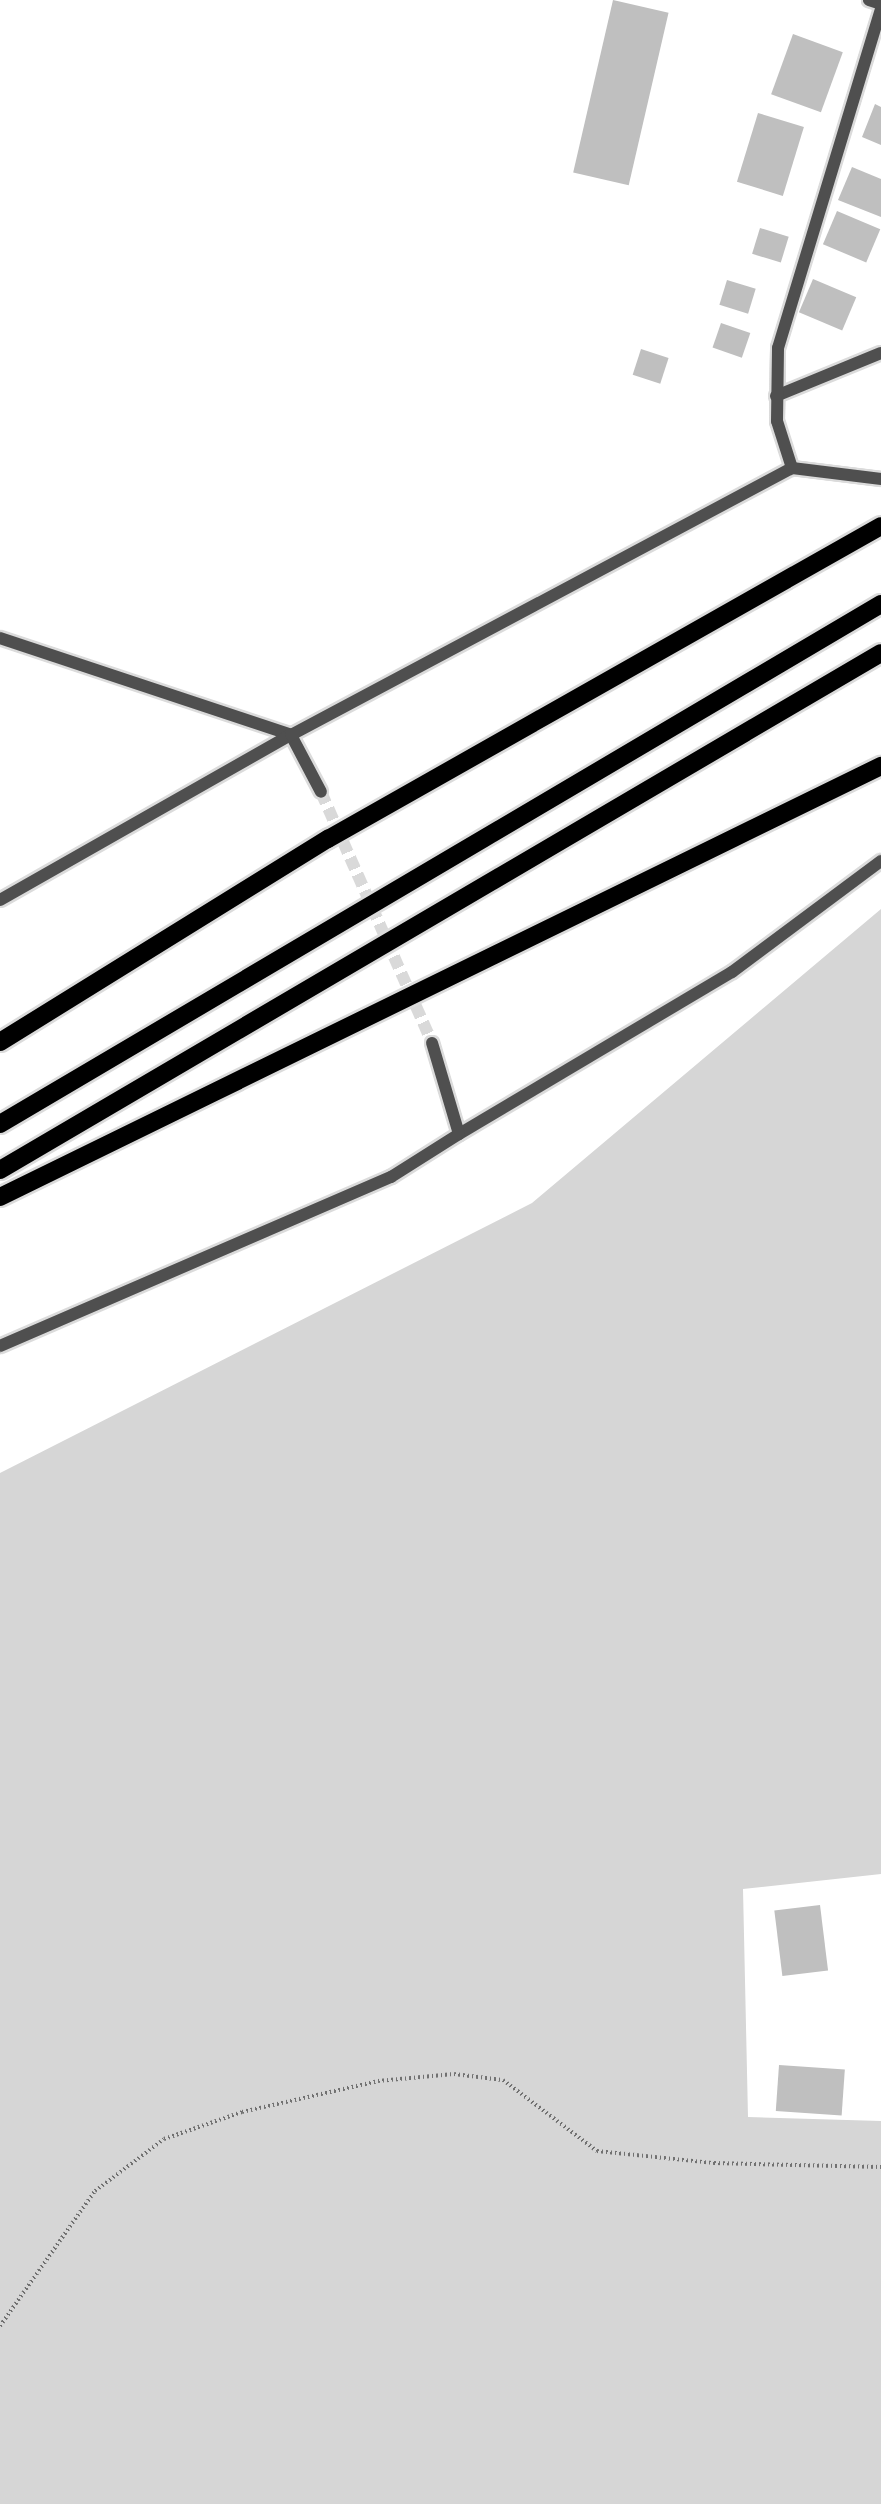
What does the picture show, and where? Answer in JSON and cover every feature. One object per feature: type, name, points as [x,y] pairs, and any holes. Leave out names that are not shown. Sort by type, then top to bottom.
[{"type":"highway","points":[[0,1042],[328,839],[881,526]]},
{"type":"highway","points":[[0,1124],[881,604]]},
{"type":"highway","points":[[0,1170],[881,653]]},
{"type":"highway","points":[[0,1197],[881,766]]},
{"type":"street","points":[[869,0],[881,4]]},
{"type":"street","points":[[792,468],[781,448],[776,396],[778,348],[881,9]]},
{"type":"street","points":[[776,396],[881,353]]},
{"type":"street","points":[[0,900],[291,735],[792,468],[881,479]]},
{"type":"street","points":[[0,638],[291,735],[321,792]]},
{"type":"street","points":[[0,1346],[391,1177],[459,1134],[732,972],[881,861]]},
{"type":"street","points":[[432,1043],[459,1134]]},
{"type":"path","points":[[0,2326],[95,2191],[164,2139],[242,2112],[378,2081],[454,2074],[503,2080],[597,2151],[714,2163],[881,2168]]},
{"type":"shaded area","points":[[881,909],[881,1874],[743,1889],[748,2117],[881,2121],[881,2504],[0,2504],[0,1473],[532,1203]]},
{"type":"building","points":[[613,0],[669,13],[629,185],[573,172]]},
{"type":"building","points":[[793,34],[843,52],[821,112],[771,94]]},
{"type":"building","points":[[875,104],[881,107],[881,145],[862,137]]},
{"type":"building","points":[[758,113],[804,127],[783,196],[737,182]]},
{"type":"building","points":[[852,167],[881,179],[881,217],[838,200]]},
{"type":"building","points":[[837,211],[880,229],[866,263],[823,244]]},
{"type":"building","points":[[760,228],[789,237],[781,263],[752,254]]},
{"type":"building","points":[[813,279],[856,297],[842,331],[799,312]]},
{"type":"building","points":[[727,280],[756,289],[748,314],[719,305]]},
{"type":"building","points":[[721,323],[750,333],[742,358],[713,348]]},
{"type":"building","points":[[641,349],[669,358],[660,384],[633,375]]},
{"type":"building","points":[[820,1905],[828,1971],[782,1976],[774,1911]]},
{"type":"building","points":[[779,2065],[845,2070],[842,2115],[776,2111]]},
{"type":"tunnel","points":[[321,792],[432,1043]]}]
